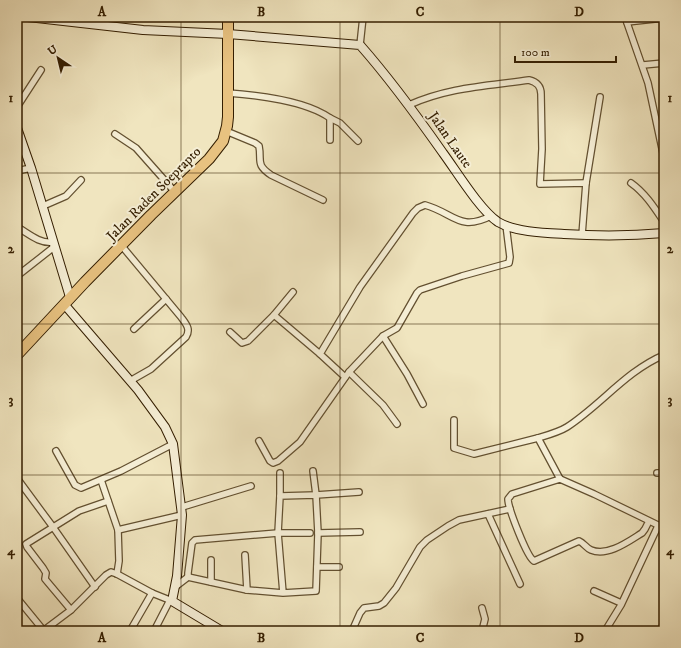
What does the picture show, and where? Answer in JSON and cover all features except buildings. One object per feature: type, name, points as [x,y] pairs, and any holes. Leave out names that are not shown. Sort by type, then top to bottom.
[{"type":"highway","name":"Jalan Raden Soeprapto","points":[[18,351],[121,245],[210,159],[223,141],[228,117],[228,17]]},
{"type":"street","points":[[28,17],[143,30],[228,34],[360,44],[363,17]]},
{"type":"street","points":[[664,18],[626,20],[643,65],[648,83],[664,158]]},
{"type":"street","name":"Jalan Laute","points":[[360,44],[409,105],[491,216],[506,225],[527,231],[582,235],[646,235],[664,233]]},
{"type":"street","points":[[643,65],[664,63]]},
{"type":"street","points":[[17,107],[41,70]]},
{"type":"street","points":[[409,105],[432,96],[481,85],[529,80],[534,81],[538,84],[541,90],[542,149],[540,184],[586,183]]},
{"type":"street","points":[[228,93],[264,97],[315,109],[340,122],[358,141]]},
{"type":"street","points":[[582,235],[586,183],[600,97]]},
{"type":"street","points":[[330,118],[330,140]]},
{"type":"street","points":[[17,128],[31,168],[54,245],[67,301],[165,427],[173,444],[182,511],[175,587],[171,601],[154,631]]},
{"type":"street","points":[[226,132],[255,143],[258,146],[259,163],[263,170],[323,200]]},
{"type":"street","points":[[115,134],[136,148],[175,192]]},
{"type":"street","points":[[17,170],[31,168]]},
{"type":"street","points":[[42,206],[66,196],[81,180]]},
{"type":"street","points":[[631,183],[645,195],[664,222]]},
{"type":"street","points":[[320,354],[360,286],[418,208],[425,205],[467,223],[491,216]]},
{"type":"street","points":[[259,441],[273,463],[278,461],[300,442],[349,372],[383,336],[397,328],[420,290],[462,276],[509,263],[510,257],[506,225]]},
{"type":"street","points":[[17,227],[39,240],[54,245]]},
{"type":"street","points":[[17,276],[54,245]]},
{"type":"street","points":[[121,245],[188,328],[188,334],[170,353],[151,369],[130,381]]},
{"type":"street","points":[[230,332],[239,341],[244,343],[248,341],[294,292]]},
{"type":"street","points":[[134,329],[166,299]]},
{"type":"street","points":[[274,315],[345,377]]},
{"type":"street","points":[[383,336],[423,404]]},
{"type":"street","points":[[454,420],[454,448],[474,454],[538,438],[566,428],[604,399],[629,376],[649,362],[664,355]]},
{"type":"street","points":[[349,372],[383,405],[397,424]]},
{"type":"street","points":[[538,438],[560,480]]},
{"type":"street","points":[[56,451],[78,488],[88,486],[101,480],[142,461],[173,444]]},
{"type":"street","points":[[175,587],[188,578],[247,590],[283,593],[316,591],[318,533],[313,471]]},
{"type":"street","points":[[657,472],[664,472]]},
{"type":"street","points":[[280,473],[278,533],[283,593]]},
{"type":"street","points":[[101,480],[118,530],[119,561],[117,574]]},
{"type":"street","points":[[605,631],[661,527],[649,521],[594,494],[560,480],[511,494],[508,497],[510,509],[530,557],[534,561],[579,541],[589,550],[601,552],[613,548],[642,533],[649,521]]},
{"type":"street","points":[[19,481],[95,587]]},
{"type":"street","points":[[118,530],[182,511],[251,486]]},
{"type":"street","points":[[280,496],[359,492]]},
{"type":"street","points":[[71,610],[45,579],[46,573],[44,568],[26,544],[82,510],[108,501]]},
{"type":"street","points":[[352,631],[360,613],[364,608],[379,606],[387,600],[396,588],[416,554],[427,540],[453,522],[510,509]]},
{"type":"street","points":[[488,514],[520,584]]},
{"type":"street","points":[[318,533],[360,532]]},
{"type":"street","points":[[188,578],[194,541],[278,533],[310,533]]},
{"type":"street","points":[[245,555],[247,590]]},
{"type":"street","points":[[211,582],[212,560]]},
{"type":"street","points":[[317,567],[339,567]]},
{"type":"street","points":[[17,598],[43,631],[71,610],[108,574],[113,572],[152,593],[171,601],[222,631]]},
{"type":"street","points":[[594,591],[621,603]]},
{"type":"street","points":[[130,631],[152,593]]},
{"type":"street","points":[[482,608],[485,618],[482,631]]},
{"type":"street","points":[[660,631],[664,623]]}]
